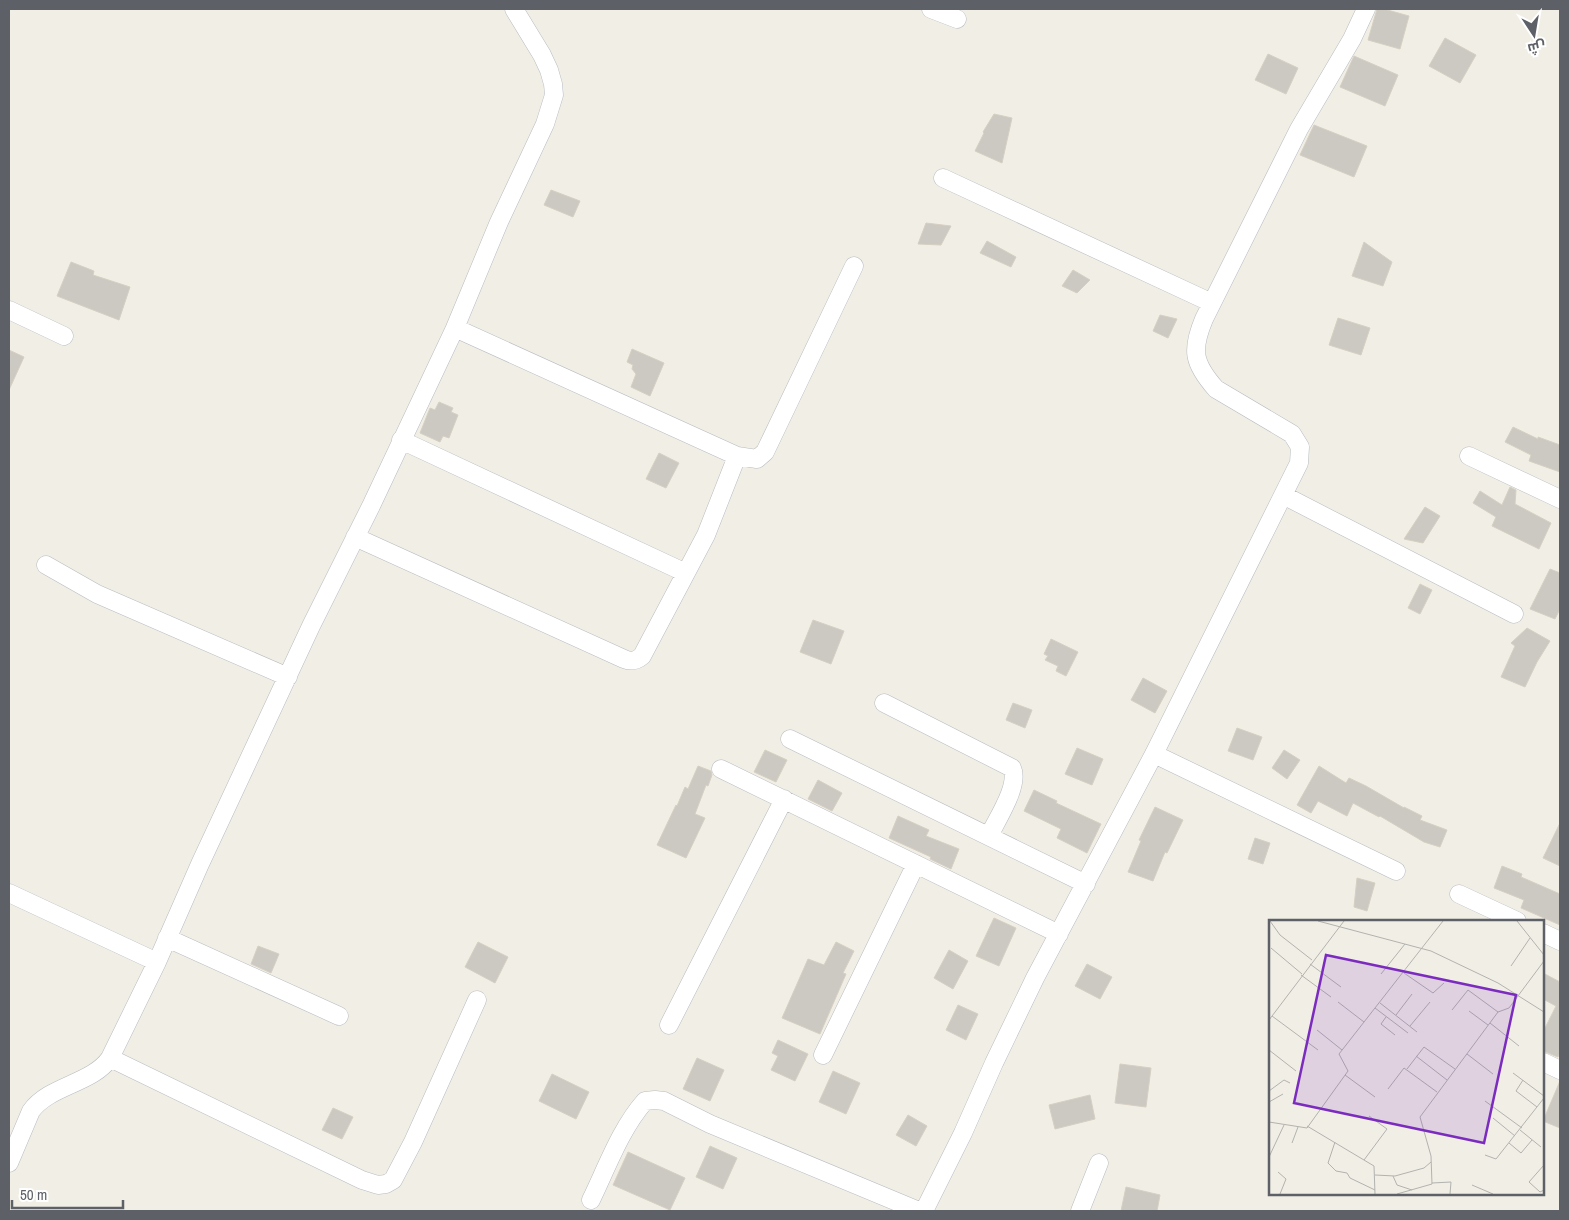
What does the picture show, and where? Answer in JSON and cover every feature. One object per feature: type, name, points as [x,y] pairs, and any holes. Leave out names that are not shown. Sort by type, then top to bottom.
[{"type":"street","points":[[9,1163],[36,1106],[45,1098],[97,1071],[110,1058],[288,677],[455,328],[499,222],[545,124],[554,95],[553,84],[549,70],[514,9]]},
{"type":"street","points":[[931,9],[958,19]]},
{"type":"street","points":[[924,1211],[964,1133],[994,1063],[1035,978],[1154,754],[1299,463],[1300,448],[1292,434],[1216,388],[1208,380],[1196,357],[1195,346],[1198,332],[1299,129],[1352,39],[1366,9]]},
{"type":"street","points":[[943,178],[1212,303]]},
{"type":"street","points":[[455,328],[737,456],[757,459],[766,452],[854,266]]},
{"type":"street","points":[[9,310],[64,336]]},
{"type":"street","points":[[402,440],[686,573]]},
{"type":"street","points":[[356,537],[629,661],[637,660],[642,656],[714,517],[737,456]]},
{"type":"street","points":[[1469,456],[1560,499]]},
{"type":"street","points":[[1284,495],[1514,614]]},
{"type":"street","points":[[46,565],[97,594],[288,677]]},
{"type":"street","points":[[884,703],[1012,768],[1015,778],[1013,787],[989,836]]},
{"type":"street","points":[[790,739],[1086,884]]},
{"type":"street","points":[[1154,754],[1396,871]]},
{"type":"street","points":[[721,768],[1060,934]]},
{"type":"street","points":[[669,1025],[784,799]]},
{"type":"street","points":[[824,1054],[916,864]]},
{"type":"street","points":[[9,893],[156,962]]},
{"type":"street","points":[[1459,894],[1515,920]]},
{"type":"street","points":[[1544,934],[1560,942]]},
{"type":"street","points":[[167,938],[339,1016]]},
{"type":"street","points":[[110,1058],[362,1180],[386,1184],[393,1180],[413,1142],[477,1000]]},
{"type":"street","points":[[591,1200],[627,1127],[639,1108],[645,1101],[655,1100],[664,1101],[710,1124],[918,1211]]},
{"type":"street","points":[[1080,1211],[1100,1163]]},
{"type":"building","points":[[1377,9],[1409,16],[1400,49],[1368,40]]},
{"type":"building","points":[[1445,38],[1476,55],[1460,83],[1429,66]]},
{"type":"building","points":[[1268,54],[1298,68],[1286,94],[1255,80]]},
{"type":"building","points":[[1354,56],[1398,75],[1385,106],[1340,87]]},
{"type":"building","points":[[994,114],[1012,118],[1002,163],[975,151],[983,132]]},
{"type":"building","points":[[1314,125],[1367,146],[1354,177],[1300,155]]},
{"type":"building","points":[[551,190],[580,201],[573,217],[544,205]]},
{"type":"building","points":[[926,223],[951,226],[941,245],[918,244]]},
{"type":"building","points":[[987,241],[1016,257],[1011,267],[980,253]]},
{"type":"building","points":[[1364,242],[1392,262],[1383,286],[1352,276]]},
{"type":"building","points":[[71,262],[94,271],[93,275],[130,287],[119,320],[57,296]]},
{"type":"building","points":[[1073,270],[1090,280],[1077,293],[1062,286]]},
{"type":"building","points":[[1160,315],[1177,319],[1168,338],[1153,331]]},
{"type":"building","points":[[1338,318],[1370,328],[1361,355],[1329,345]]},
{"type":"building","points":[[632,349],[664,363],[650,396],[631,387],[636,374],[632,369],[633,365],[627,362]]},
{"type":"building","points":[[9,350],[24,357],[9,390]]},
{"type":"building","points":[[439,402],[453,408],[451,412],[458,415],[449,438],[443,436],[440,442],[420,433],[430,408],[435,410]]},
{"type":"building","points":[[1513,427],[1538,439],[1538,437],[1560,445],[1560,472],[1529,461],[1531,455],[1505,442]]},
{"type":"building","points":[[659,453],[679,463],[666,488],[646,479]]},
{"type":"building","points":[[1510,487],[1516,490],[1515,504],[1551,523],[1539,549],[1492,526],[1496,517],[1473,503],[1480,491],[1502,505]]},
{"type":"building","points":[[1425,507],[1440,516],[1423,543],[1404,539]]},
{"type":"building","points":[[1550,569],[1560,573],[1560,609],[1555,619],[1530,609]]},
{"type":"building","points":[[1420,584],[1432,590],[1420,614],[1408,608]]},
{"type":"building","points":[[813,620],[844,631],[831,664],[800,652]]},
{"type":"building","points":[[1527,628],[1550,641],[1525,687],[1501,677],[1515,646],[1511,643]]},
{"type":"building","points":[[1051,639],[1078,652],[1066,676],[1056,671],[1058,666],[1045,660],[1048,656],[1044,654]]},
{"type":"building","points":[[1143,678],[1167,691],[1155,713],[1131,700]]},
{"type":"building","points":[[1013,703],[1032,710],[1025,728],[1006,720]]},
{"type":"building","points":[[1237,728],[1262,737],[1253,760],[1228,751]]},
{"type":"building","points":[[1077,748],[1103,759],[1092,785],[1065,774]]},
{"type":"building","points":[[765,750],[787,760],[776,782],[754,772]]},
{"type":"building","points":[[1284,750],[1300,760],[1287,779],[1272,768]]},
{"type":"building","points":[[698,766],[711,771],[712,775],[708,786],[706,785],[695,814],[705,818],[686,858],[657,845],[685,787],[688,789]]},
{"type":"building","points":[[1319,766],[1346,783],[1349,778],[1366,786],[1422,816],[1420,820],[1447,830],[1440,847],[1424,842],[1380,816],[1353,803],[1347,816],[1318,801],[1311,813],[1297,805]]},
{"type":"building","points":[[818,780],[842,793],[832,811],[808,799]]},
{"type":"building","points":[[1034,790],[1057,801],[1056,803],[1101,824],[1087,853],[1057,838],[1061,829],[1024,811]]},
{"type":"building","points":[[1155,807],[1183,820],[1167,853],[1165,852],[1153,881],[1128,872],[1141,841],[1139,840]]},
{"type":"building","points":[[898,816],[929,830],[926,836],[959,849],[951,869],[930,859],[931,857],[889,838]]},
{"type":"building","points":[[1560,823],[1560,866],[1543,858]]},
{"type":"building","points":[[1255,838],[1270,843],[1263,864],[1248,859]]},
{"type":"building","points":[[1502,866],[1522,874],[1521,877],[1560,894],[1560,925],[1521,908],[1524,900],[1494,888]]},
{"type":"building","points":[[1357,878],[1375,883],[1367,911],[1354,907]]},
{"type":"building","points":[[994,918],[1016,928],[999,966],[976,956]]},
{"type":"building","points":[[478,942],[508,957],[495,983],[465,967]]},
{"type":"building","points":[[836,942],[854,951],[843,973],[846,974],[820,1034],[782,1018],[808,959],[824,965]]},
{"type":"building","points":[[258,946],[279,954],[271,973],[251,964]]},
{"type":"building","points":[[949,950],[968,961],[953,989],[934,978]]},
{"type":"building","points":[[1087,964],[1112,977],[1100,999],[1075,986]]},
{"type":"building","points":[[1544,974],[1560,982],[1560,1053],[1558,1057],[1544,1051],[1544,1030],[1556,1006],[1544,1000]]},
{"type":"building","points":[[958,1005],[978,1014],[966,1040],[946,1030]]},
{"type":"building","points":[[778,1040],[808,1054],[795,1081],[771,1070],[778,1056],[772,1053]]},
{"type":"building","points":[[697,1058],[724,1070],[710,1101],[683,1089]]},
{"type":"building","points":[[1120,1064],[1151,1068],[1146,1107],[1115,1103]]},
{"type":"building","points":[[833,1071],[860,1083],[846,1114],[819,1102]]},
{"type":"building","points":[[552,1074],[589,1092],[576,1119],[539,1101]]},
{"type":"building","points":[[1560,1081],[1560,1128],[1544,1121]]},
{"type":"building","points":[[1090,1095],[1095,1119],[1055,1129],[1049,1105]]},
{"type":"building","points":[[333,1108],[353,1117],[342,1139],[322,1130]]},
{"type":"building","points":[[908,1115],[927,1126],[916,1146],[896,1135]]},
{"type":"building","points":[[710,1146],[737,1158],[723,1189],[696,1177]]},
{"type":"building","points":[[628,1152],[685,1178],[670,1210],[613,1185]]},
{"type":"building","points":[[1126,1187],[1160,1195],[1157,1211],[1121,1211]]}]
